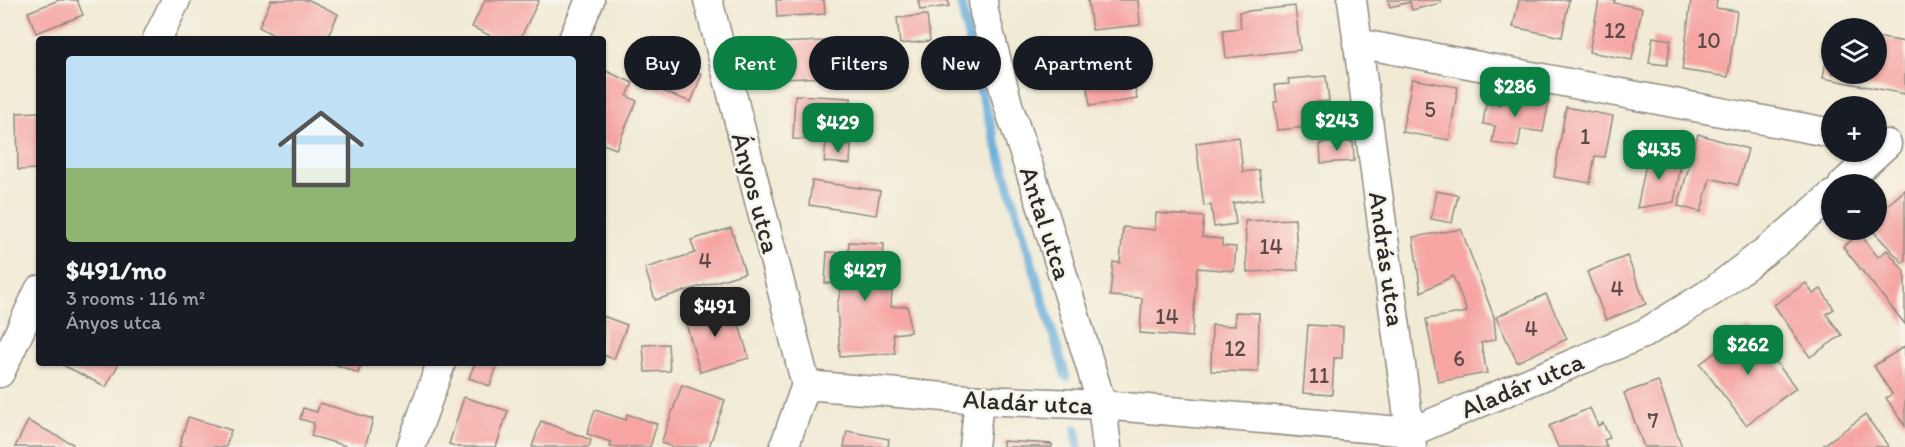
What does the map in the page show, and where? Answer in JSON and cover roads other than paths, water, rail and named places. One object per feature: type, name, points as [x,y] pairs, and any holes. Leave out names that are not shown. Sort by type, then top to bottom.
[{"type":"street","points":[[574,36],[590,0]]},
{"type":"street","name":"Ányos utca","points":[[708,0],[806,386]]},
{"type":"street","name":"Antal utca","points":[[983,0],[984,12],[1009,108],[1045,216],[1102,405],[1107,447]]},
{"type":"street","name":"András utca","points":[[1352,0],[1412,440]]},
{"type":"street","points":[[1357,43],[1821,131]]},
{"type":"street","points":[[1856,174],[1890,147]]},
{"type":"street","name":"Aladár utca","points":[[806,386],[979,400],[1102,405],[1412,440],[1645,333],[1713,291],[1776,243],[1821,204]]},
{"type":"street","points":[[0,373],[36,296]]},
{"type":"street","points":[[411,447],[440,366]]},
{"type":"street","points":[[784,447],[806,386]]},
{"type":"street","points":[[974,447],[979,400]]},
{"type":"waterway","points":[[960,0],[977,79],[1066,377]]},
{"type":"waterway","points":[[1076,429],[1078,447]]}]
